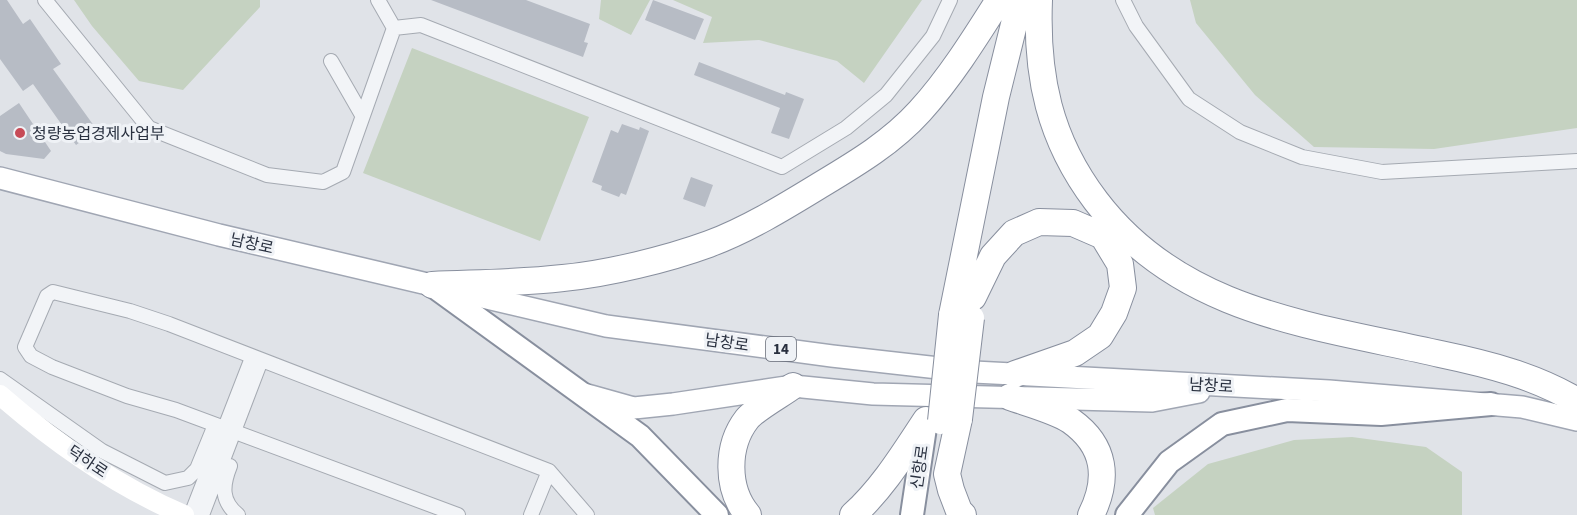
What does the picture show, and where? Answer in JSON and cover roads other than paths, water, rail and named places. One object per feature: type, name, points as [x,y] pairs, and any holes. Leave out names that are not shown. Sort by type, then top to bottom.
[{"type":"highway","points":[[432,285],[564,278],[605,271],[710,244],[742,229],[871,154],[901,130],[943,83],[999,0]]},
{"type":"highway","points":[[959,311],[984,94],[1006,0]]},
{"type":"highway","points":[[945,515],[947,474],[942,420],[979,181],[996,97],[1020,0]]},
{"type":"highway","points":[[1039,0],[1038,36],[1044,89],[1053,125],[1066,154],[1085,186],[1106,214],[1143,250],[1197,286],[1261,313],[1309,326],[1515,372],[1577,401]]},
{"type":"highway","points":[[959,311],[993,256],[1014,233],[1039,222],[1073,223],[1103,236],[1120,264],[1123,288],[1114,313],[1100,336],[1075,353],[1012,386]]},
{"type":"highway","points":[[432,285],[640,435],[717,515]]},
{"type":"highway","points":[[748,515],[740,505],[732,478],[732,447],[748,418],[793,386]]},
{"type":"highway","points":[[1012,386],[1069,420],[1087,435],[1099,455],[1103,471],[1101,496],[1092,515]]},
{"type":"highway","points":[[1127,515],[1169,462],[1222,424],[1287,410],[1382,414],[1491,405]]},
{"type":"highway","points":[[853,515],[866,503],[888,475],[942,420]]},
{"type":"highway","name":"신항로","points":[[912,515],[942,420]]},
{"type":"highway","name":"신항로","points":[[927,515],[942,420]]},
{"type":"highway","points":[[947,474],[959,511],[963,515]]},
{"type":"main road","name":"남창로","points":[[0,178],[219,235],[606,326],[974,372],[1012,386],[1152,401],[1235,386],[1329,391],[1522,407],[1577,420]]},
{"type":"main road","points":[[582,393],[634,408],[793,386],[873,394],[1012,386]]},
{"type":"main road","name":"덕하로","points":[[0,395],[89,464],[138,493],[184,515]]},
{"type":"street","points":[[45,0],[149,128],[267,175],[323,182],[343,172],[394,28],[378,0]]},
{"type":"street","points":[[394,28],[421,25],[782,167],[846,128],[886,95],[933,36],[950,0]]},
{"type":"street","points":[[1123,0],[1136,26],[1189,99],[1240,132],[1302,157],[1382,172],[1577,161]]},
{"type":"street","points":[[331,61],[362,115]]},
{"type":"street","points":[[458,515],[176,410],[117,392],[30,356],[25,347],[46,296],[53,292],[62,293],[130,311],[549,471],[587,515]]},
{"type":"street","points":[[202,515],[229,430],[256,359]]},
{"type":"street","points":[[0,379],[102,451],[165,483],[188,478],[229,430]]},
{"type":"street","points":[[191,515],[229,430]]},
{"type":"street","points":[[229,430],[227,473],[223,490],[229,508],[238,515]]},
{"type":"street","points":[[531,515],[549,471]]},
{"type":"place","name":"청량농업경제사업부","points":[[20,133]]}]
